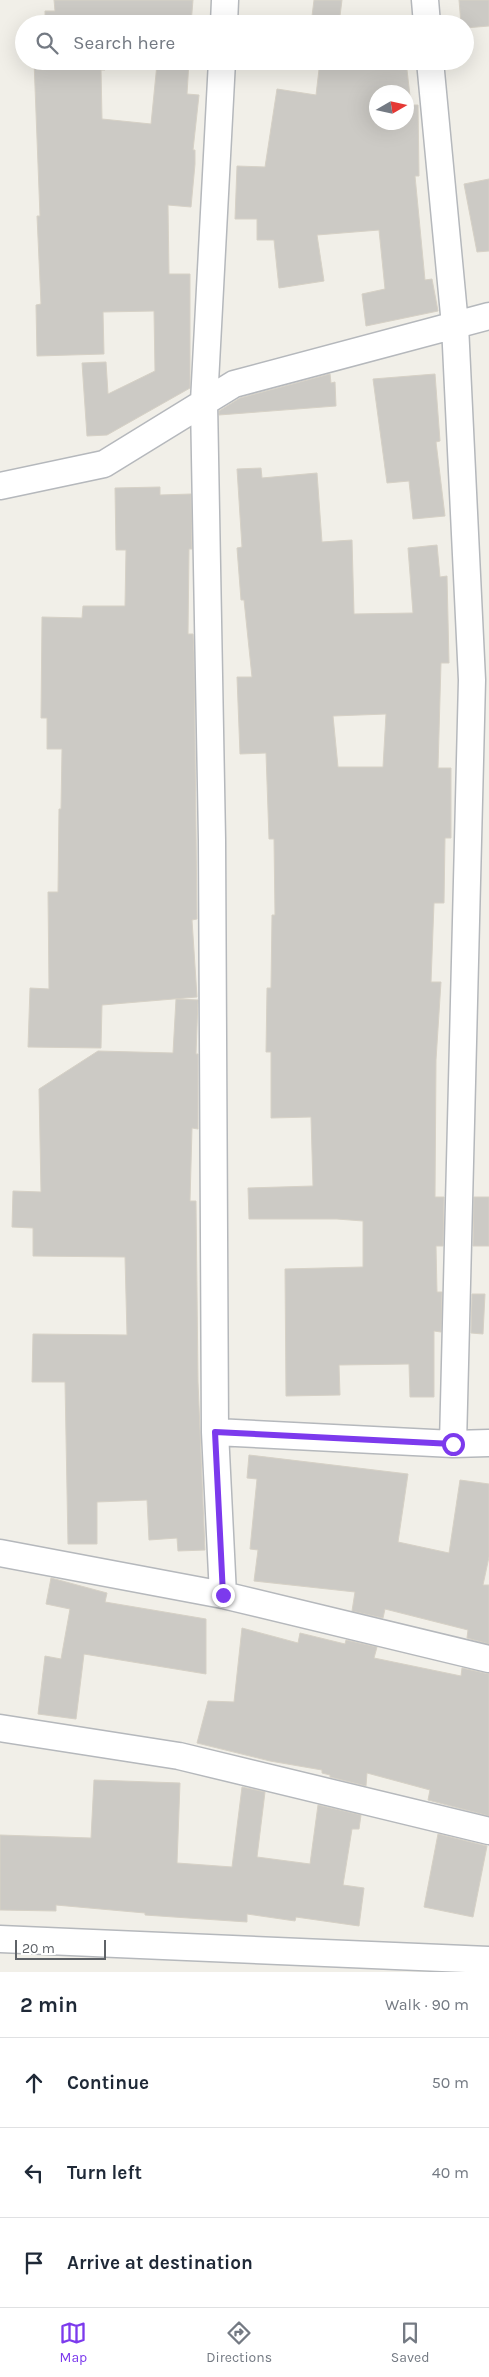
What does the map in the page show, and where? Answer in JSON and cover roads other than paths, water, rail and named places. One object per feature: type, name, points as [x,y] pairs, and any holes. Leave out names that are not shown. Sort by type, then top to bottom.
[{"type":"street","points":[[224,15],[225,0]]},
{"type":"street","points":[[425,0],[426,15]]},
{"type":"street","points":[[222,70],[204,402],[212,840],[215,1432],[223,1595]]},
{"type":"street","points":[[431,70],[455,325],[472,680],[453,1444]]},
{"type":"street","points":[[0,486],[104,464],[234,384],[489,316]]},
{"type":"street","points":[[215,1432],[453,1444],[489,1443]]},
{"type":"street","points":[[0,1553],[223,1595],[489,1659]]},
{"type":"street","points":[[0,1728],[179,1756],[489,1831]]},
{"type":"street","points":[[0,1939],[489,1960]]}]
